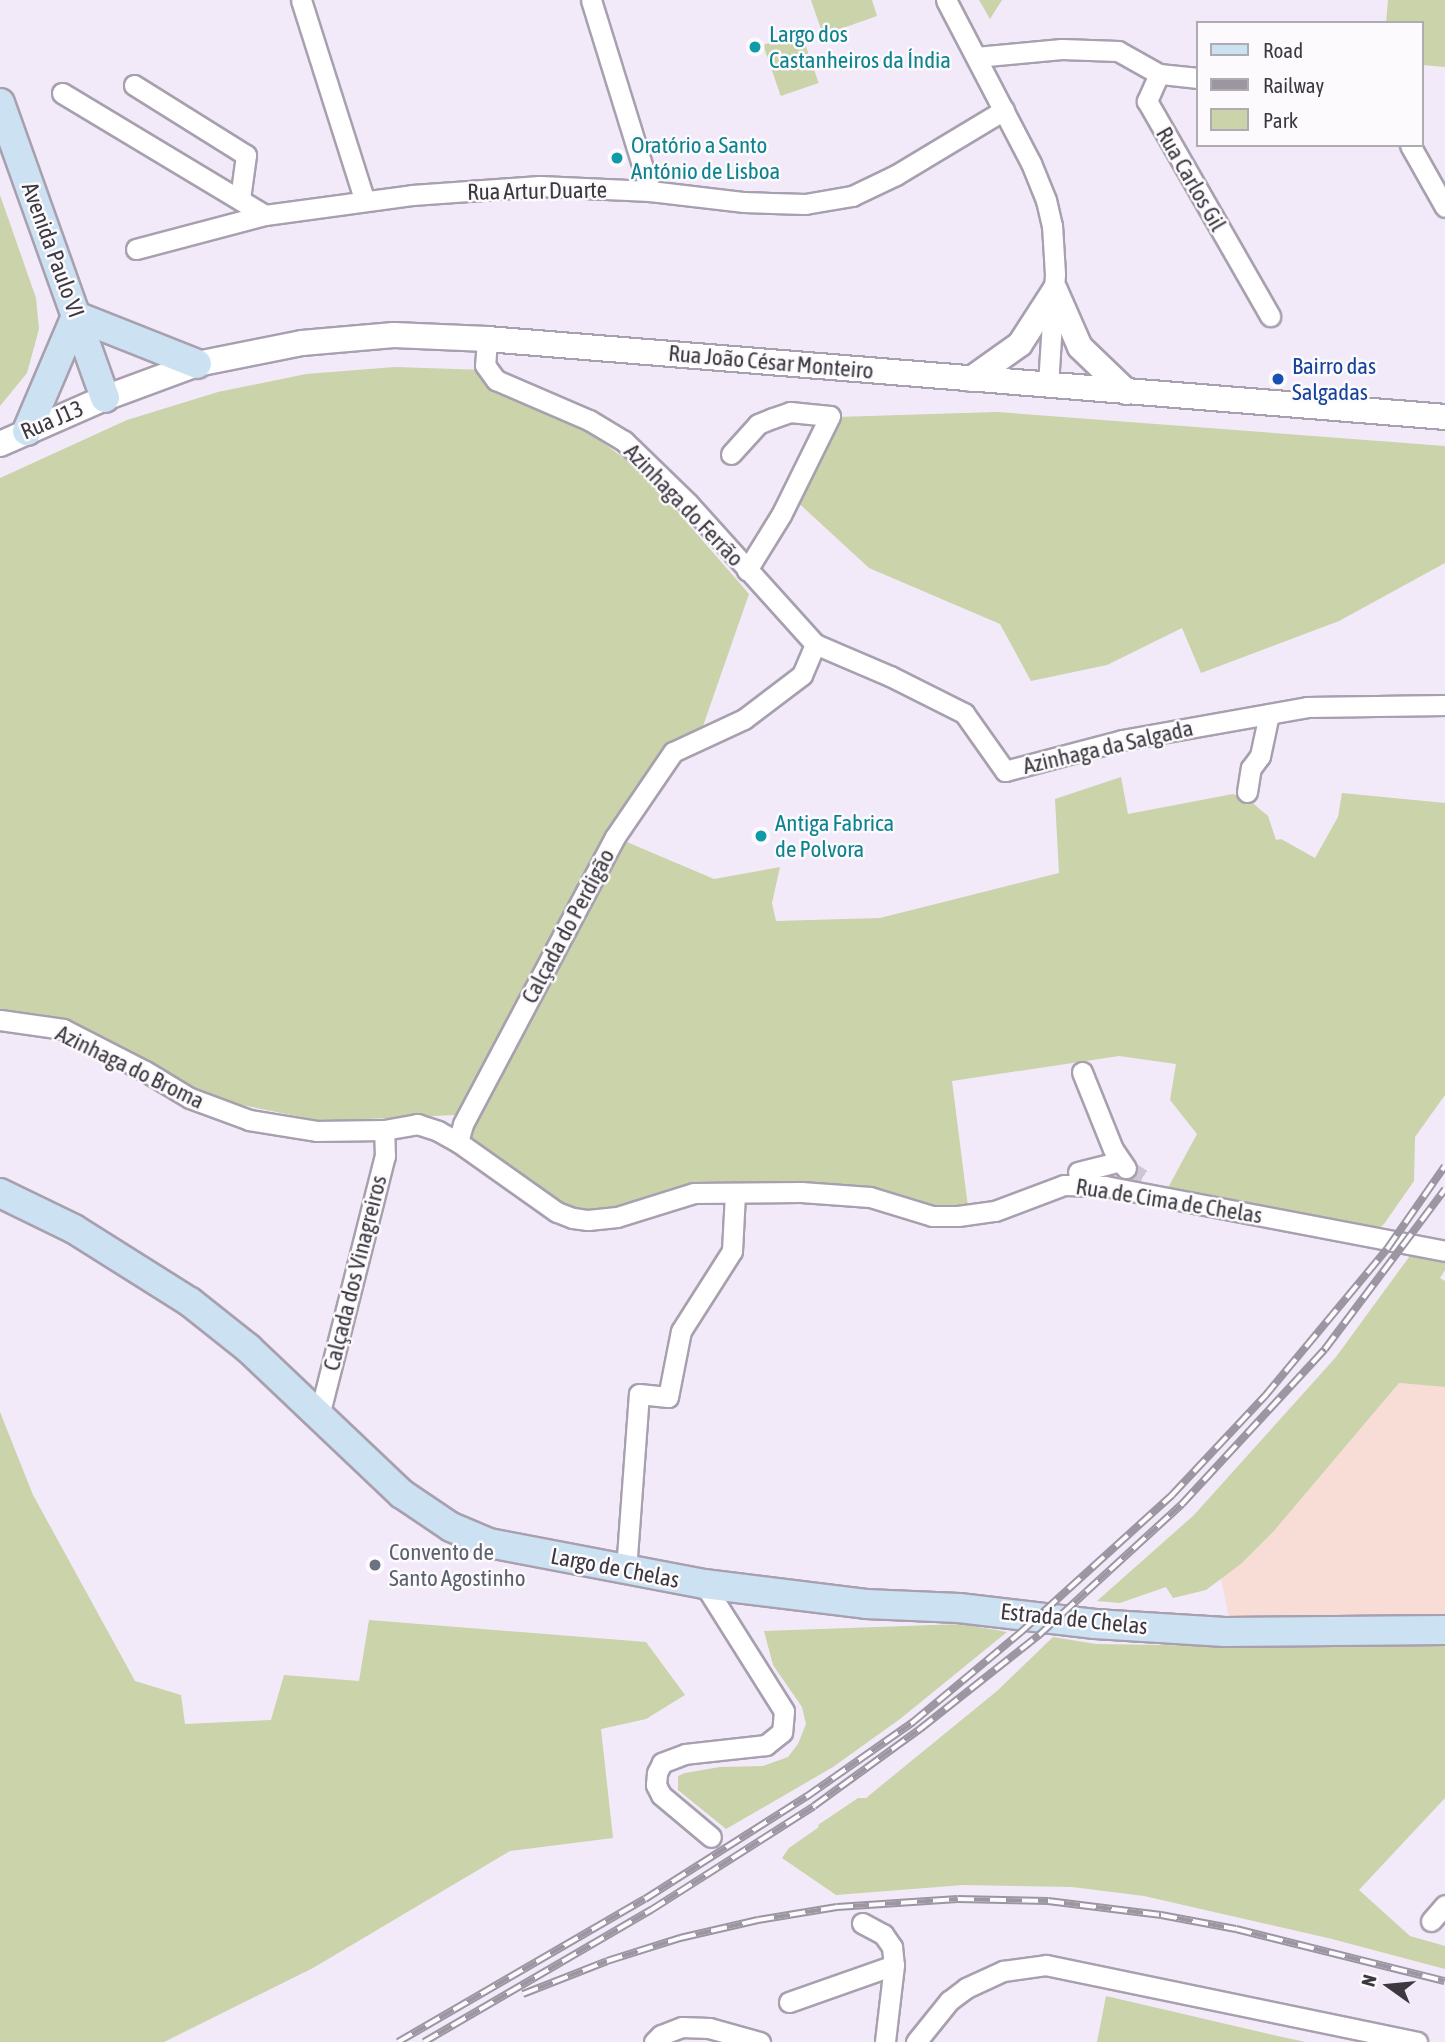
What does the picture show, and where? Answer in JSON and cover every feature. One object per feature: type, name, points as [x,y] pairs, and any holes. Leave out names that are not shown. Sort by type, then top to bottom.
[{"type":"main road","name":"Avenida Paulo VI","points":[[0,103],[105,398]]},
{"type":"main road","points":[[27,431],[76,316],[197,364]]},
{"type":"main road","name":"Largo de Chelas","points":[[0,1193],[74,1229],[190,1301],[248,1348],[402,1494],[451,1527],[489,1543],[704,1584]]},
{"type":"main road","name":"Estrada de Chelas","points":[[704,1584],[866,1604],[958,1608],[1095,1623],[1225,1632],[1445,1630]]},
{"type":"street","points":[[301,0],[364,199]]},
{"type":"street","points":[[591,0],[650,191]]},
{"type":"street","points":[[946,0],[1031,163],[1046,201],[1055,250],[1048,385]]},
{"type":"street","points":[[976,57],[1062,50],[1118,51],[1159,74],[1196,78]]},
{"type":"street","name":"Rua Carlos Gil","points":[[1159,74],[1147,102],[1270,316]]},
{"type":"street","points":[[134,85],[246,155],[240,199]]},
{"type":"street","points":[[62,93],[265,215]]},
{"type":"street","name":"Rua Artur Duarte","points":[[136,248],[265,215],[364,199],[540,186],[650,191],[744,202],[805,204],[852,195],[897,175],[1004,110]]},
{"type":"street","points":[[1411,147],[1445,206]]},
{"type":"street","points":[[971,379],[1020,344],[1055,290]]},
{"type":"street","points":[[1055,290],[1080,347],[1127,391]]},
{"type":"street","name":"Rua João César Monteiro","points":[[105,398],[197,364],[257,350],[394,335],[487,339],[1445,417]]},
{"type":"street","name":"Azinhaga do Ferrão","points":[[487,339],[485,365],[496,380],[589,419],[624,441],[688,503],[815,644]]},
{"type":"street","name":"Rua J13","points":[[0,443],[105,398]]},
{"type":"street","points":[[731,454],[758,424],[773,418],[790,412],[830,416],[781,515],[747,570]]},
{"type":"street","name":"Azinhaga da Salgada","points":[[815,644],[890,676],[964,713],[1005,771],[1122,740],[1307,707],[1445,705]]},
{"type":"street","name":"Calçada do Perdigão","points":[[458,1142],[463,1124],[615,837],[673,752],[744,719],[802,675],[815,644]]},
{"type":"street","points":[[1247,792],[1251,768],[1260,755],[1269,714]]},
{"type":"street","name":"Azinhaga do Broma","points":[[0,1020],[63,1029],[145,1071],[190,1098],[249,1120],[316,1131],[384,1130]]},
{"type":"street","points":[[1078,1172],[1124,1165],[1082,1072]]},
{"type":"street","name":"Rua de Cima de Chelas","points":[[384,1130],[417,1124],[458,1142],[557,1212],[588,1220],[617,1217],[694,1193],[801,1192],[870,1197],[932,1216],[958,1216],[996,1211],[1064,1185],[1105,1186],[1152,1189],[1445,1251]]},
{"type":"street","name":"Calçada dos Vinagreiros","points":[[319,1416],[385,1156],[384,1130]]},
{"type":"street","points":[[626,1570],[639,1394],[668,1396],[681,1331],[732,1251],[735,1193]]},
{"type":"street","points":[[704,1584],[784,1711],[782,1731],[766,1745],[685,1754],[662,1763],[657,1773],[656,1785],[661,1795],[711,1837]]},
{"type":"street","points":[[1431,1921],[1445,1905]]},
{"type":"street","points":[[862,1923],[888,1939],[894,1965],[885,2042]]},
{"type":"street","points":[[789,2002],[894,1965]]},
{"type":"street","points":[[916,2042],[935,2017],[966,1988],[1003,1970],[1045,1965],[1417,2042]]},
{"type":"street","points":[[654,2042],[661,2035],[682,2027],[709,2028],[760,2042]]},
{"type":"shaded area","points":[[1399,1383],[1445,1387],[1445,1620],[1230,1622],[1221,1579],[1241,1564],[1273,1532]]},
{"type":"green space","points":[[811,0],[872,0],[877,16],[823,35]]},
{"type":"green space","points":[[979,0],[1002,0],[990,19]]},
{"type":"green space","points":[[1388,0],[1445,0],[1445,67],[1424,65],[1424,21],[1386,21]]},
{"type":"green space","points":[[801,32],[819,83],[781,96],[763,45]]},
{"type":"green space","points":[[0,195],[36,298],[39,329],[27,373],[0,406]]},
{"type":"green space","points":[[395,367],[485,370],[524,399],[594,436],[644,473],[749,594],[703,726],[674,741],[515,1002],[470,1096],[456,1115],[321,1121],[242,1105],[241,1108],[0,1012],[0,478],[127,420],[218,392],[306,374]]},
{"type":"green space","points":[[997,412],[1445,446],[1445,563],[1339,621],[1201,673],[1182,628],[1107,665],[1031,681],[1000,624],[869,568],[792,497],[837,417]]},
{"type":"green space","points":[[1121,777],[1128,814],[1233,794],[1249,800],[1268,816],[1276,840],[1281,839],[1315,858],[1338,817],[1342,793],[1445,803],[1445,1095],[1415,1137],[1414,1181],[1384,1224],[1370,1236],[1163,1197],[1197,1134],[1170,1100],[1176,1064],[1119,1056],[952,1081],[968,1207],[931,1209],[694,1193],[588,1220],[458,1142],[615,837],[714,879],[780,867],[772,903],[776,921],[880,918],[1059,873],[1055,799]]},
{"type":"green space","points":[[1412,1253],[1445,1259],[1445,1270],[1440,1278],[1445,1281],[1445,1387],[1399,1383],[1273,1532],[1241,1564],[1206,1590],[1173,1598],[1166,1587],[1120,1603],[1097,1601],[1194,1515],[1336,1357]]},
{"type":"green space","points":[[0,1412],[33,1495],[135,1681],[181,1695],[185,1724],[271,1720],[284,1675],[359,1681],[369,1620],[646,1642],[685,1695],[646,1719],[601,1729],[613,1838],[510,1851],[313,1968],[164,2042],[0,2042]]},
{"type":"green space","points":[[962,1624],[1007,1632],[900,1719],[833,1767],[726,1829],[678,1790],[678,1776],[685,1773],[720,1767],[763,1766],[788,1757],[798,1744],[806,1724],[802,1707],[773,1665],[764,1631]]},
{"type":"green space","points":[[1053,1637],[1096,1644],[1218,1646],[1445,1642],[1445,1798],[1359,1890],[1410,1936],[1445,1946],[1445,1969],[1332,1939],[1144,1896],[1072,1887],[963,1885],[836,1895],[782,1858],[789,1848],[819,1827],[818,1825],[858,1798],[866,1798],[997,1691]]},
{"type":"green space","points":[[1106,1996],[1282,2037],[1306,2042],[1097,2042]]},
{"type":"tunnel","points":[[1126,1168],[1146,1181]]},
{"type":"railway","points":[[398,2042],[645,1899],[806,1797],[913,1722],[1021,1632],[1172,1495],[1265,1396],[1387,1249],[1445,1166]]},
{"type":"railway","points":[[424,2042],[651,1910],[814,1806],[920,1729],[1039,1635],[1182,1504],[1325,1349],[1445,1189]]},
{"type":"railway","points":[[523,1994],[607,1961],[680,1938],[758,1920],[837,1907],[958,1899],[1048,1901],[1161,1915],[1236,1929],[1445,1981]]},
{"type":"place","name":"Largo dos Castanheiros da Índia","points":[[755,47]]},
{"type":"place","name":"Oratório a Santo António de Lisboa","points":[[617,158]]},
{"type":"place","name":"Bairro das Salgadas","points":[[1278,379]]},
{"type":"place","name":"Antiga Fabrica de Polvora","points":[[761,836]]},
{"type":"place","name":"Convento de Santo Agostinho","points":[[375,1565]]}]
